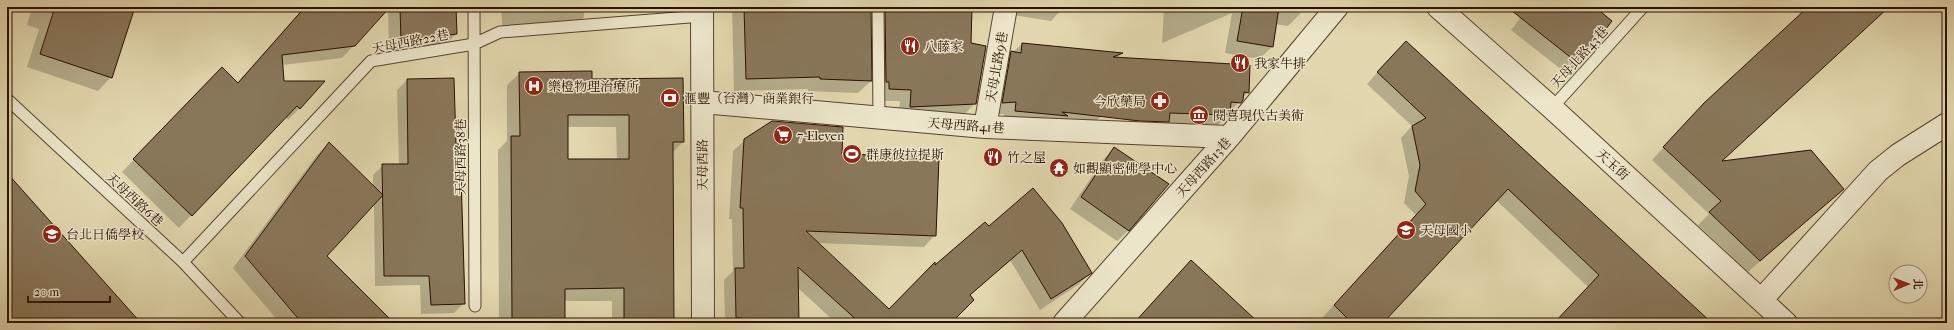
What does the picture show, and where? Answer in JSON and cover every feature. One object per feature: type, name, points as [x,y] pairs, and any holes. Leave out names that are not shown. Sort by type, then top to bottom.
[{"type":"street","name":"天母北路9巷","points":[[985,127],[1006,7]]},
{"type":"street","name":"天母西路13巷","points":[[1064,323],[1230,137],[1337,7]]},
{"type":"street","name":"天玉街","points":[[1438,7],[1552,108],[1762,299],[1786,323]]},
{"type":"street","name":"天母西路","points":[[702,11],[703,323]]},
{"type":"street","name":"天母西路41巷","points":[[702,102],[985,127],[1230,137]]},
{"type":"street","points":[[1762,299],[1878,172],[1898,154],[1947,124]]},
{"type":"lane","name":"天母西路38巷","points":[[474,7],[475,306]]},
{"type":"lane","points":[[878,7],[879,118]]},
{"type":"lane","name":"天母北路43巷","points":[[1552,108],[1643,7]]},
{"type":"lane","name":"天母西路22巷","points":[[183,262],[371,61],[474,44],[500,32],[702,11]]},
{"type":"lane","name":"天母西路6巷","points":[[7,99],[183,262],[240,323]]},
{"type":"building","points":[[55,7],[135,7],[112,78],[40,54]]},
{"type":"building","points":[[305,7],[390,7],[355,46],[282,55],[284,81],[325,81],[300,109],[297,106],[192,216],[133,159],[222,67],[238,83]]},
{"type":"building","points":[[400,7],[456,7],[457,34],[401,41]]},
{"type":"building","points":[[744,7],[871,7],[872,81],[820,79],[820,77],[746,79]]},
{"type":"building","points":[[885,7],[972,7],[971,43],[986,46],[976,104],[910,107],[911,90],[889,89],[889,82],[886,82]]},
{"type":"building","points":[[1243,7],[1279,7],[1273,47],[1237,41]]},
{"type":"building","points":[[1507,7],[1595,7],[1612,21],[1579,64]]},
{"type":"building","points":[[1808,7],[1889,7],[1722,161],[1811,150],[1844,189],[1760,261],[1709,212],[1721,201],[1663,147],[1704,103]]},
{"type":"building","points":[[1406,41],[1712,323],[1554,323],[1599,275],[1508,189],[1383,323],[1352,323],[1334,305],[1426,204],[1415,191],[1420,165],[1412,126],[1426,118],[1377,72]]},
{"type":"building","points":[[1022,43],[1123,53],[1113,57],[1250,65],[1249,93],[1244,92],[1241,103],[1231,102],[1230,115],[1170,113],[1169,122],[1140,121],[1062,112],[1068,116],[1015,111],[1016,102],[1002,103],[1011,51],[1021,53]]},
{"type":"building","points":[[592,71],[592,79],[683,78],[684,142],[673,142],[674,323],[624,323],[624,288],[565,289],[565,323],[512,323],[511,136],[520,136],[519,72]],"holes":[[[568,115],[629,115],[629,159],[568,159]]]},
{"type":"building","points":[[454,78],[456,144],[460,144],[465,304],[431,305],[429,276],[384,276],[382,164],[408,164],[407,79]]},
{"type":"building","points":[[772,121],[843,127],[842,154],[939,157],[936,236],[806,231],[889,309],[935,262],[935,265],[985,222],[989,226],[1033,188],[1062,223],[1092,273],[1051,299],[1022,250],[970,295],[974,300],[951,323],[860,323],[798,267],[799,323],[742,323],[742,318],[736,318],[735,268],[744,268],[743,208],[740,208],[744,139]]},
{"type":"building","points":[[329,142],[383,195],[327,256],[394,323],[302,323],[245,256]]},
{"type":"building","points":[[1114,147],[1169,184],[1129,231],[1081,197]]},
{"type":"building","name":"台北日僑學校","points":[[7,173],[141,323],[7,323]]},
{"type":"building","points":[[1191,260],[1259,323],[1134,323]]},
{"type":"place","name":"八藤家","points":[[910,46]]},
{"type":"place","name":"我家牛排","points":[[1240,63]]},
{"type":"place","name":"樂橙物理治療所","points":[[534,86]]},
{"type":"place","name":"滙豐（台灣）商業銀行","points":[[670,98]]},
{"type":"place","name":"今欣藥局","points":[[1160,101]]},
{"type":"place","name":"閱喜現代古美術","points":[[1199,115]]},
{"type":"place","name":"7-Eleven","points":[[783,135]]},
{"type":"place","name":"群康彼拉提斯","points":[[852,154]]},
{"type":"place","name":"竹之屋","points":[[993,157]]},
{"type":"place","name":"如觀顯密佛學中心","points":[[1059,168]]},
{"type":"place","name":"天母國小","points":[[1406,230]]},
{"type":"place","name":"台北日僑學校","points":[[52,234]]}]
